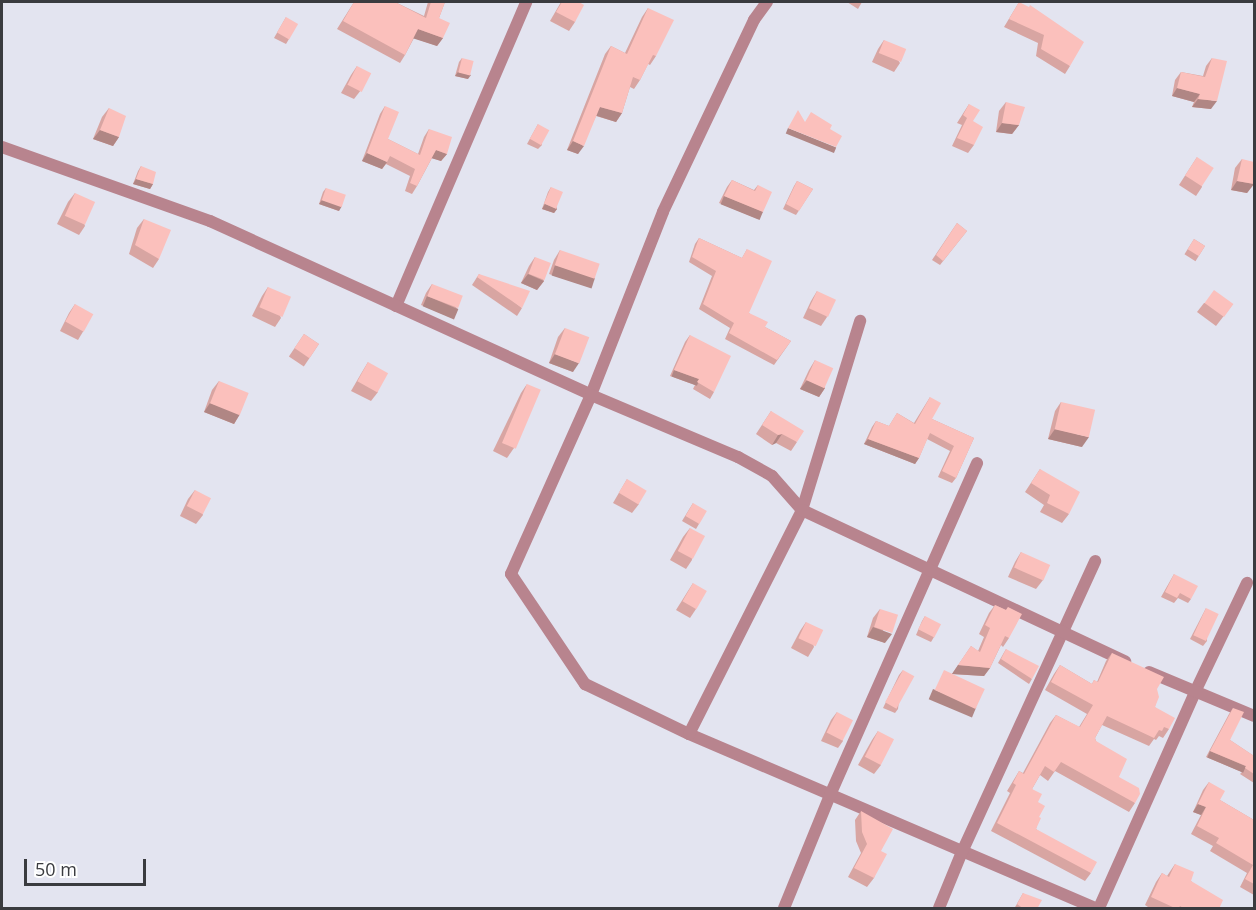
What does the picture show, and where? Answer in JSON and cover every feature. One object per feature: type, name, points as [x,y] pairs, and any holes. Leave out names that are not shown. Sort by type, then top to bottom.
[{"type":"street","points":[[396,306],[526,2]]},
{"type":"street","points":[[767,2],[754,20],[663,212],[591,395],[511,574],[585,684],[689,734],[1097,909],[1194,692],[1247,583]]},
{"type":"street","points":[[2,147],[210,220],[591,395],[738,457],[772,476],[802,510],[1061,633],[1254,716]]},
{"type":"street","points":[[689,734],[802,510],[860,321]]},
{"type":"street","points":[[784,909],[830,795],[977,463]]},
{"type":"street","points":[[939,909],[962,852],[1095,561]]},
{"type":"building","points":[[354,2],[395,2],[426,18],[431,2],[445,2],[439,18],[450,23],[443,38],[418,29],[405,55],[343,21]]},
{"type":"building","points":[[562,2],[579,2],[584,5],[575,22],[556,12]]},
{"type":"building","points":[[1019,2],[1029,7],[1030,5],[1084,42],[1070,66],[1041,49],[1044,35],[1009,19]]},
{"type":"building","points":[[648,8],[674,20],[656,56],[653,55],[640,80],[633,77],[622,113],[600,107],[584,146],[573,141],[611,46],[627,54]]},
{"type":"building","points":[[286,17],[298,24],[289,40],[277,33]]},
{"type":"building","points":[[884,40],[906,49],[901,62],[879,53]]},
{"type":"building","points":[[462,58],[474,61],[470,75],[458,73]]},
{"type":"building","points":[[1212,58],[1227,61],[1217,101],[1198,99],[1200,94],[1177,88],[1181,72],[1205,77]]},
{"type":"building","points":[[357,66],[371,73],[362,92],[347,85]]},
{"type":"building","points":[[1006,102],[1025,107],[1019,125],[1002,123]]},
{"type":"building","points":[[969,104],[980,110],[973,121],[983,127],[974,145],[957,138],[967,118],[963,115]]},
{"type":"building","points":[[385,106],[399,112],[388,139],[420,155],[429,129],[452,137],[447,154],[436,150],[417,186],[410,183],[415,169],[390,156],[387,162],[367,153]]},
{"type":"building","points":[[109,108],[126,116],[119,137],[100,130]]},
{"type":"building","points":[[798,110],[805,122],[811,112],[832,125],[830,129],[842,136],[836,147],[788,128]]},
{"type":"building","points":[[538,124],[549,130],[541,145],[530,139]]},
{"type":"building","points":[[1197,157],[1214,168],[1202,186],[1185,175]]},
{"type":"building","points":[[1242,159],[1254,162],[1254,184],[1237,181]]},
{"type":"building","points":[[141,166],[156,172],[153,184],[136,179]]},
{"type":"building","points":[[732,180],[755,191],[758,185],[772,192],[763,212],[724,196]]},
{"type":"building","points":[[797,181],[813,189],[799,211],[786,204]]},
{"type":"building","points":[[551,187],[563,192],[556,209],[544,204]]},
{"type":"building","points":[[326,188],[346,195],[342,207],[322,200]]},
{"type":"building","points":[[75,193],[95,202],[85,225],[65,216]]},
{"type":"building","points":[[144,219],[171,230],[159,259],[135,245]]},
{"type":"building","points":[[957,223],[967,231],[943,261],[936,255]]},
{"type":"building","points":[[699,238],[742,258],[747,249],[772,261],[749,313],[768,322],[765,327],[791,341],[777,360],[729,333],[734,323],[703,304],[716,271],[692,257]]},
{"type":"building","points":[[1194,239],[1205,246],[1199,256],[1188,249]]},
{"type":"building","points":[[560,250],[600,264],[595,279],[555,265]]},
{"type":"building","points":[[535,257],[551,263],[544,280],[529,274]]},
{"type":"building","points":[[479,274],[530,291],[522,308],[477,277]]},
{"type":"building","points":[[432,284],[463,296],[458,308],[427,296]]},
{"type":"building","points":[[268,287],[291,297],[282,317],[259,307]]},
{"type":"building","points":[[1214,290],[1233,304],[1224,317],[1205,303]]},
{"type":"building","points":[[817,291],[836,300],[828,317],[809,308]]},
{"type":"building","points":[[75,304],[93,314],[84,332],[65,321]]},
{"type":"building","points":[[565,328],[589,337],[579,363],[555,354]]},
{"type":"building","points":[[304,334],[319,344],[309,358],[294,348]]},
{"type":"building","points":[[690,335],[731,356],[714,392],[697,382],[699,379],[674,370]]},
{"type":"building","points":[[815,360],[833,368],[824,388],[806,380]]},
{"type":"building","points":[[368,362],[388,373],[377,392],[357,381]]},
{"type":"building","points":[[219,381],[249,393],[240,415],[210,403]]},
{"type":"building","points":[[527,384],[541,390],[516,449],[502,443]]},
{"type":"building","points":[[930,397],[941,403],[932,419],[974,438],[956,478],[942,471],[954,446],[930,433],[919,458],[868,439],[876,421],[889,426],[897,413],[915,424]]},
{"type":"building","points":[[1061,402],[1095,410],[1089,437],[1055,429]]},
{"type":"building","points":[[771,411],[804,431],[797,442],[782,434],[778,435],[762,425]]},
{"type":"building","points":[[1040,469],[1080,492],[1069,514],[1047,503],[1050,495],[1031,483]]},
{"type":"building","points":[[627,479],[647,491],[638,505],[619,493]]},
{"type":"building","points":[[195,490],[211,498],[203,514],[187,506]]},
{"type":"building","points":[[693,503],[707,511],[699,524],[686,516]]},
{"type":"building","points":[[690,528],[705,536],[693,559],[678,551]]},
{"type":"building","points":[[1021,552],[1050,565],[1043,581],[1014,568]]},
{"type":"building","points":[[1174,574],[1198,586],[1191,599],[1180,593],[1177,598],[1165,592]]},
{"type":"building","points":[[693,583],[707,591],[696,609],[682,601]]},
{"type":"building","points":[[995,605],[1006,610],[1008,607],[1022,614],[1009,638],[1005,636],[990,668],[958,665],[971,646],[980,652],[990,628],[985,625]]},
{"type":"building","points":[[1206,608],[1219,614],[1206,641],[1193,635]]},
{"type":"building","points":[[880,609],[898,615],[892,633],[874,627]]},
{"type":"building","points":[[925,616],[941,624],[934,638],[918,629]]},
{"type":"building","points":[[806,622],[823,630],[816,646],[798,638]]},
{"type":"building","points":[[1006,649],[1039,666],[1032,679],[1001,659]]},
{"type":"building","points":[[1112,653],[1164,677],[1157,689],[1159,697],[1155,707],[1175,718],[1169,729],[1164,727],[1162,731],[1159,730],[1154,738],[1107,716],[1095,738],[1096,741],[1127,759],[1119,777],[1139,788],[1140,794],[1135,803],[1061,762],[1054,772],[1045,766],[1032,789],[1042,794],[1038,802],[1045,806],[1036,829],[1097,862],[1091,873],[997,823],[1016,785],[1013,783],[1019,771],[1024,774],[1056,715],[1080,727],[1093,705],[1051,682],[1060,665],[1092,684],[1094,680],[1098,682]]},
{"type":"building","points":[[903,670],[914,676],[896,709],[885,702]]},
{"type":"building","points":[[944,670],[985,689],[975,709],[935,690]]},
{"type":"building","points":[[1233,708],[1244,712],[1230,740],[1254,756],[1254,774],[1245,768],[1246,766],[1210,751]]},
{"type":"building","points":[[837,712],[853,720],[843,741],[827,732]]},
{"type":"building","points":[[878,731],[894,739],[881,765],[865,757]]},
{"type":"building","points":[[1209,782],[1225,791],[1220,800],[1254,820],[1254,884],[1245,879],[1253,865],[1216,843],[1219,838],[1197,826],[1206,807],[1198,804]]},
{"type":"building","points":[[861,811],[893,829],[881,851],[887,854],[874,878],[854,868],[867,844],[862,832]]},
{"type":"building","points":[[1175,864],[1194,872],[1191,881],[1223,900],[1219,909],[1185,909],[1180,906],[1177,909],[1151,897],[1162,873],[1169,877]]},
{"type":"building","points":[[1023,893],[1042,900],[1037,909],[1024,909],[1017,904]]}]
